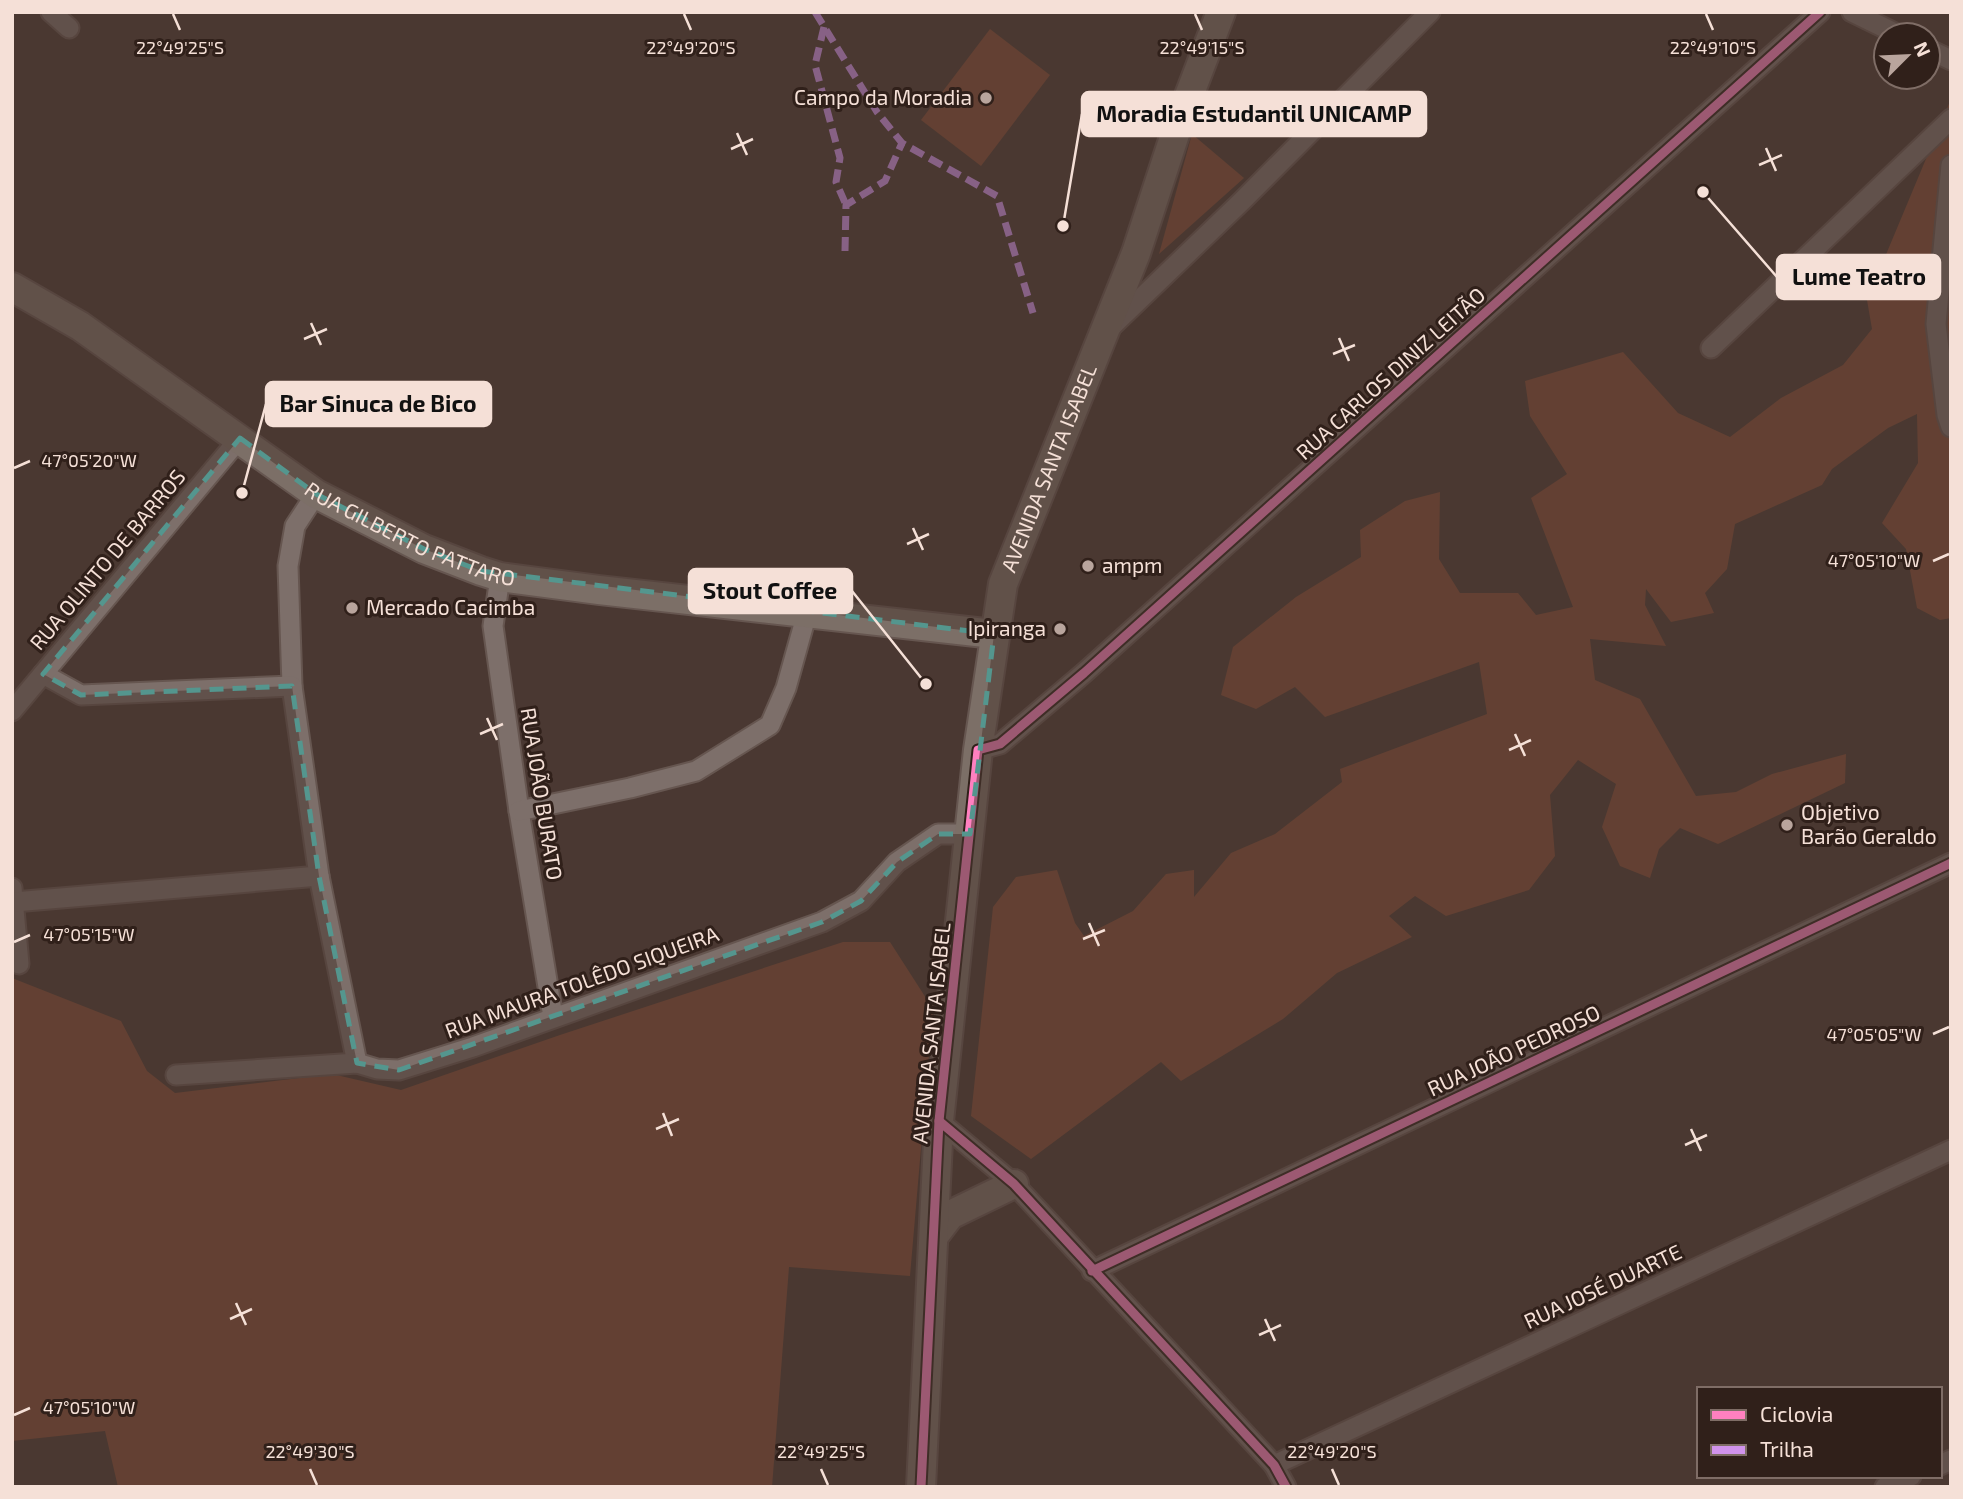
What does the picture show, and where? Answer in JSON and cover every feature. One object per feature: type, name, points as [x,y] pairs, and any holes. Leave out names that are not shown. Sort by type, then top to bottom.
[{"type":"main road","name":"AVENIDA SANTA ISABEL","points":[[921,1487],[939,1121],[978,750],[1004,580],[1136,253],[1179,122],[1221,12]]},
{"type":"main road","name":"RUA GILBERTO PATTARO","points":[[12,287],[80,326],[316,494],[424,549],[500,577],[994,634]]},
{"type":"main road","points":[[934,1236],[950,1214],[1014,1184]]},
{"type":"street","points":[[51,12],[69,28]]},
{"type":"street","points":[[1103,335],[1242,201],[1430,12]]},
{"type":"street","name":"RUA CARLOS DINIZ LEITÃO","points":[[978,750],[1000,744],[1084,673],[1820,12]]},
{"type":"street","points":[[1852,12],[1872,22]]},
{"type":"street","points":[[1711,348],[1951,119]]},
{"type":"street","points":[[1951,165],[1936,324],[1947,415],[1951,427]]},
{"type":"street","name":"RUA OLINTO DE BARROS","points":[[12,711],[240,438]]},
{"type":"street","points":[[316,494],[295,526],[288,566],[292,686],[319,876],[357,1063]]},
{"type":"street","name":"RUA JOÃO BURATO","points":[[500,577],[493,626],[519,811],[553,1017]]},
{"type":"street","points":[[519,811],[631,788],[696,771],[770,724],[786,688],[807,613]]},
{"type":"street","points":[[43,674],[81,695],[292,686]]},
{"type":"street","name":"RUA MAURA TOLÊDO SIQUEIRA","points":[[176,1075],[357,1063],[377,1069],[399,1070],[473,1047],[822,922],[860,901],[897,862],[938,834],[970,834]]},
{"type":"street","name":"RUA JOÃO PEDROSO","points":[[1092,1271],[1951,863]]},
{"type":"street","points":[[19,964],[13,895],[319,876]]},
{"type":"street","points":[[939,1121],[1014,1184],[1275,1465],[1286,1487]]},
{"type":"street","name":"RUA JOSÉ DUARTE","points":[[1275,1465],[1951,1150]]},
{"type":"street","points":[[1885,1487],[1906,1478]]},
{"type":"highlighted area","points":[[240,438],[316,494],[424,549],[481,571],[994,634],[970,834],[938,834],[897,862],[861,901],[822,922],[399,1070],[357,1063],[319,876],[292,686],[81,695],[43,674]]},
{"type":"shaded area","name":"Campo da Moradia","points":[[990,29],[1050,75],[981,166],[921,120]]},
{"type":"shaded area","points":[[1951,99],[1951,618],[1940,620],[1917,608],[1906,549],[1882,523],[1918,463],[1917,414],[1888,428],[1832,469],[1822,485],[1735,524],[1727,569],[1705,593],[1714,613],[1671,622],[1646,589],[1645,605],[1666,646],[1590,639],[1595,680],[1640,699],[1696,796],[1736,792],[1772,774],[1846,754],[1845,783],[1718,844],[1680,828],[1659,849],[1650,878],[1620,866],[1602,827],[1616,784],[1578,760],[1550,795],[1555,856],[1529,890],[1446,916],[1415,896],[1389,916],[1412,937],[1337,973],[1283,1019],[1181,1081],[1161,1062],[1031,1159],[971,1116],[993,907],[1016,877],[1057,870],[1075,923],[1084,936],[1133,911],[1166,874],[1194,870],[1194,897],[1231,853],[1275,834],[1342,782],[1340,769],[1487,714],[1479,662],[1325,717],[1295,687],[1256,709],[1221,695],[1233,647],[1296,597],[1361,557],[1360,530],[1405,501],[1440,492],[1439,559],[1460,593],[1518,593],[1536,615],[1573,607],[1531,498],[1567,474],[1530,416],[1525,381],[1623,352],[1678,413],[1730,437],[1781,398],[1843,365],[1872,329],[1867,300]]},
{"type":"shaded area","points":[[1192,134],[1244,178],[1159,254]]},
{"type":"shaded area","points":[[843,942],[890,942],[933,1009],[910,1276],[789,1267],[772,1487],[118,1487],[105,1431],[12,1441],[12,978],[121,1021],[147,1071],[175,1093],[332,1074],[401,1090]]},
{"type":"marked path","points":[[815,12],[877,112],[902,143],[997,196],[1033,313]]},
{"type":"marked path","points":[[824,27],[815,65],[840,158],[836,182],[846,205]]},
{"type":"marked path","points":[[845,251],[846,205],[885,181],[902,143]]},
{"type":"cycle path","points":[[921,1487],[939,1121],[978,750],[1000,744],[1084,673],[1820,12]]},
{"type":"cycle path","points":[[1092,1271],[1951,863]]},
{"type":"cycle path","points":[[939,1121],[1014,1184],[1274,1465],[1286,1487]]},
{"type":"place","name":"Campo da Moradia","points":[[986,98]]},
{"type":"place","name":"Lume Teatro","points":[[1703,192]]},
{"type":"place","name":"Moradia Estudantil UNICAMP","points":[[1063,226]]},
{"type":"place","name":"Bar Sinuca de Bico","points":[[242,493]]},
{"type":"place","name":"ampm","points":[[1088,566]]},
{"type":"place","name":"Mercado Cacimba","points":[[352,608]]},
{"type":"place","name":"Ipiranga","points":[[1060,629]]},
{"type":"place","name":"Stout Coffee","points":[[926,684]]},
{"type":"place","name":"Objetivo Barão Geraldo","points":[[1787,825]]}]
